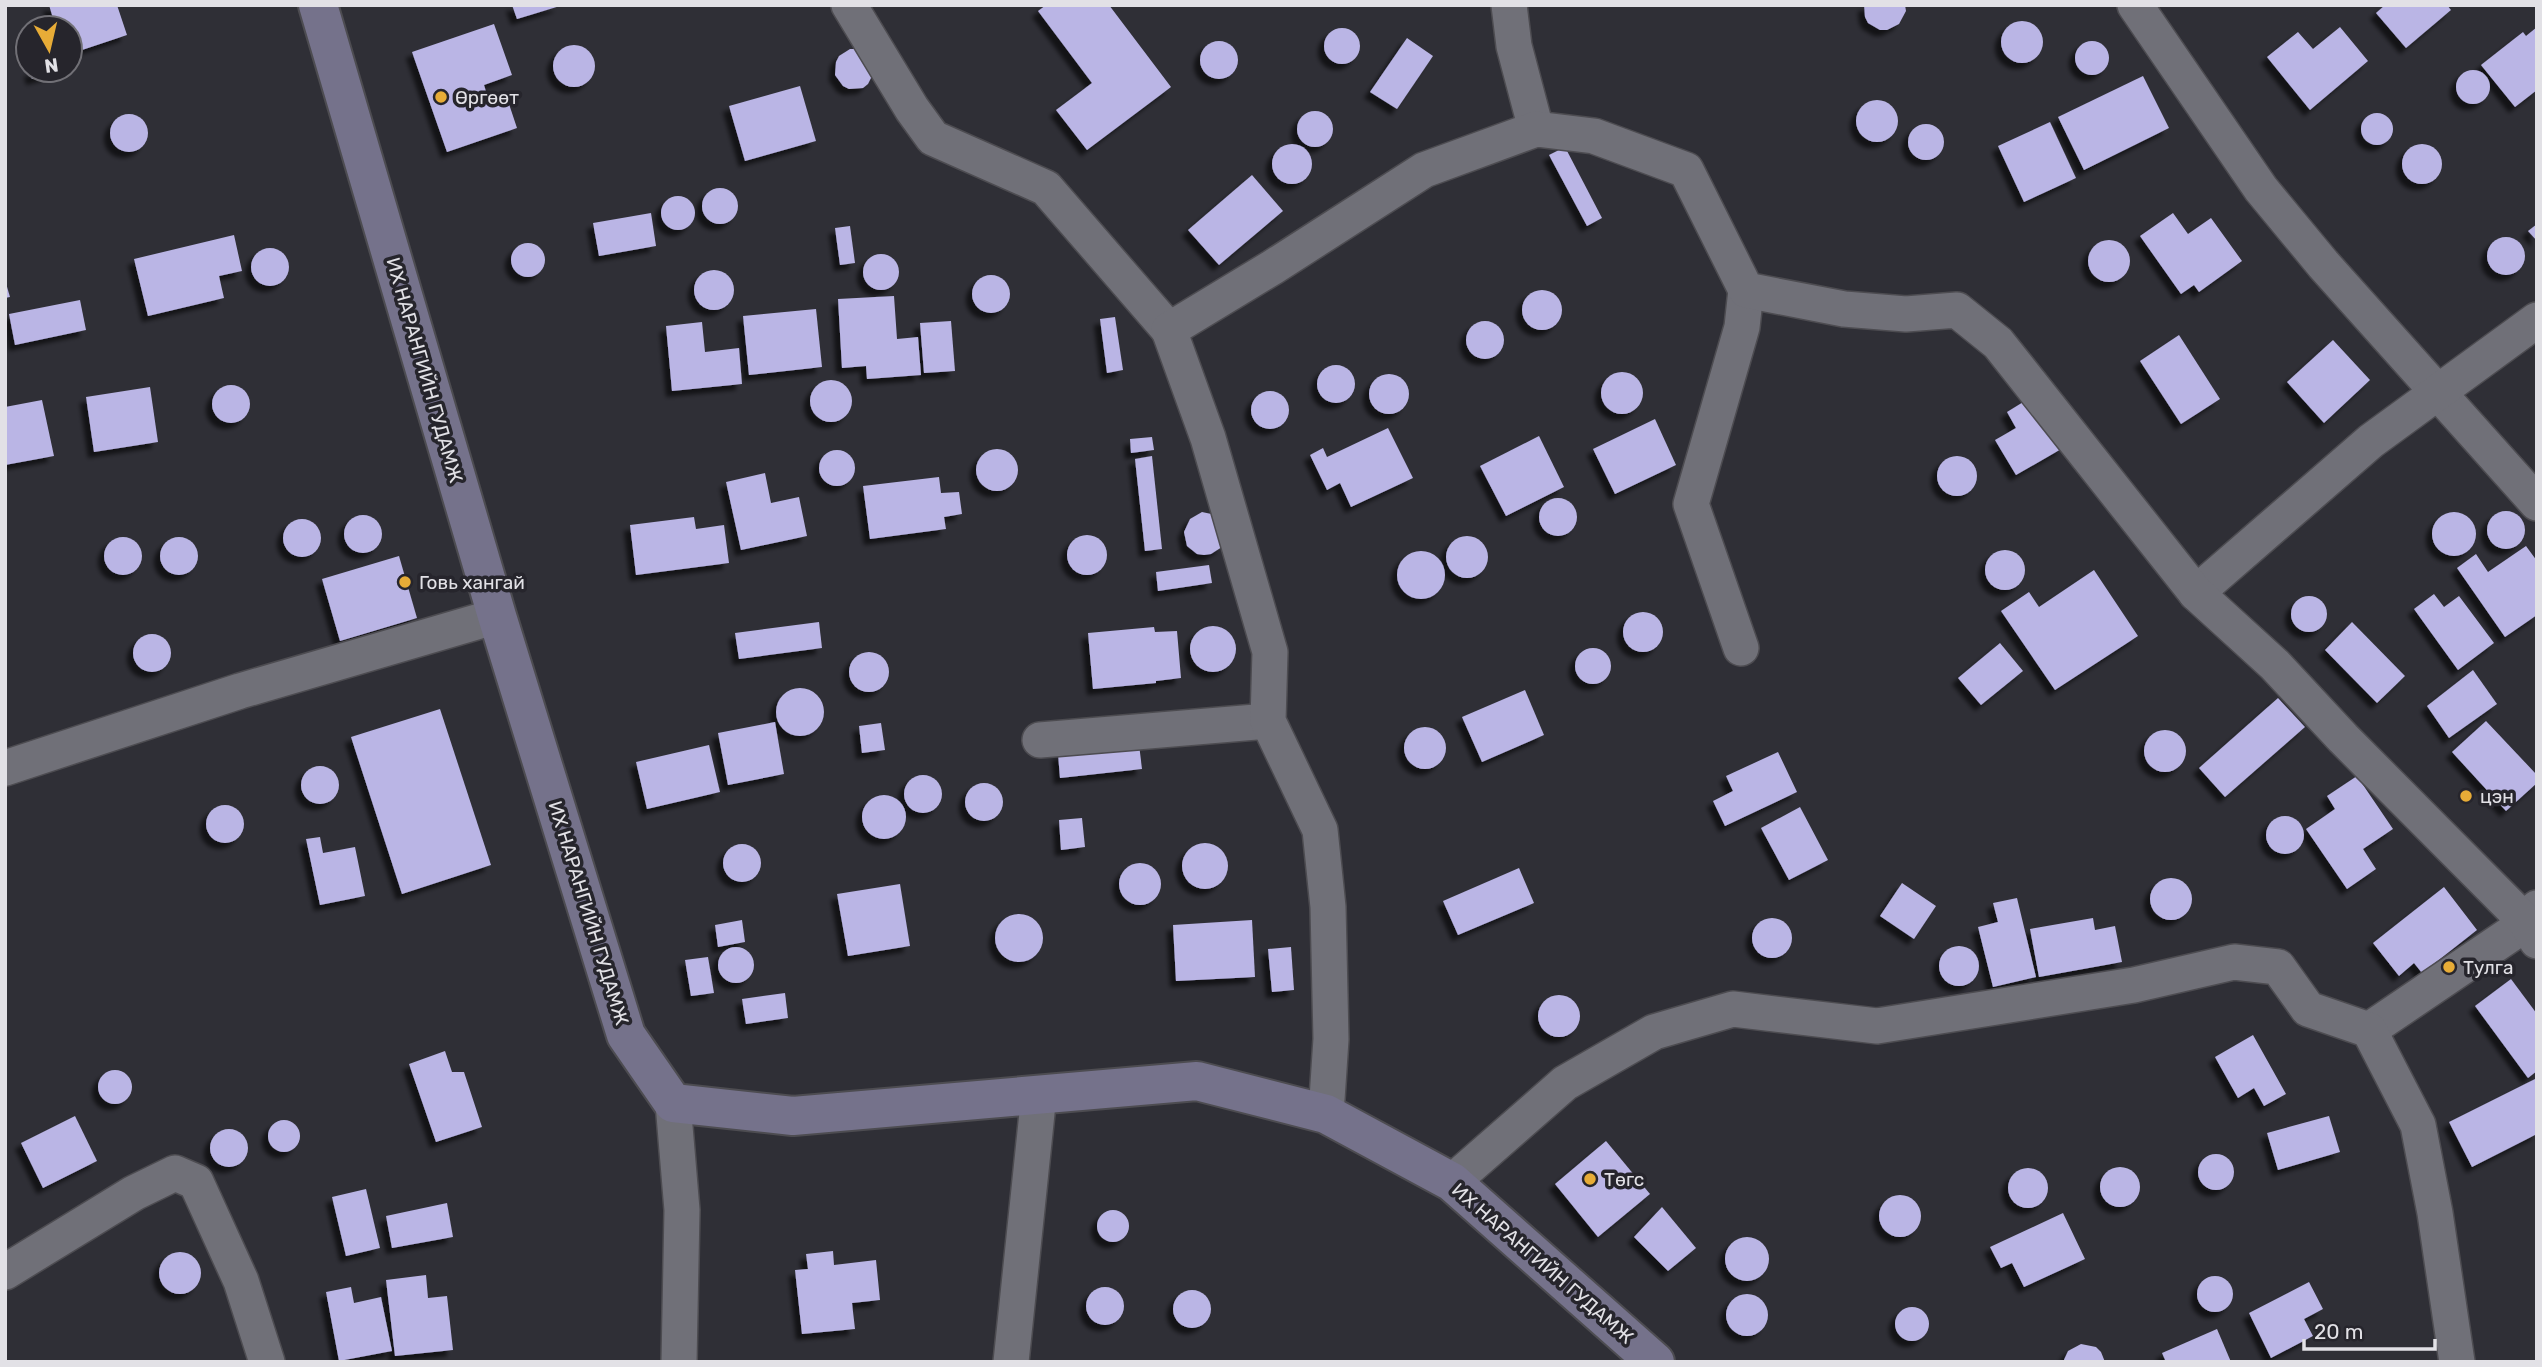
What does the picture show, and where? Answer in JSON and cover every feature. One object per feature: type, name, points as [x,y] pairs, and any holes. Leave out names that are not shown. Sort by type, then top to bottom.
[{"type":"main road","name":"ИХ НАРАНГИЙН ГУДАМЖ","points":[[318,5],[497,616],[626,1035],[673,1103],[793,1116],[1197,1081],[1326,1114],[1452,1182],[1655,1362]]},
{"type":"street","points":[[849,5],[912,109],[933,138],[1046,188],[1169,330],[1208,438],[1270,652],[1268,721],[1320,830],[1328,907],[1331,1040],[1326,1114]]},
{"type":"street","points":[[1509,5],[1514,46],[1536,129]]},
{"type":"street","points":[[2135,5],[2261,189],[2323,264],[2537,503]]},
{"type":"street","points":[[1169,330],[1424,170],[1536,129],[1594,136],[1686,170],[1746,290],[1742,327],[1691,504],[1741,648]]},
{"type":"street","points":[[1746,290],[1869,311],[1906,314],[1957,310],[1998,342],[2196,593],[2275,665],[2343,738],[2534,924],[2369,1030]]},
{"type":"street","points":[[2196,593],[2371,441],[2537,320]]},
{"type":"street","points":[[5,768],[240,691],[497,616]]},
{"type":"street","points":[[1040,740],[1268,721]]},
{"type":"street","points":[[1452,1182],[1564,1083],[1654,1032],[1733,1009],[1877,1026],[2134,985],[2234,962],[2278,967],[2308,1009],[2369,1030],[2418,1125],[2435,1213],[2457,1362]]},
{"type":"street","points":[[1011,1362],[1039,1094]]},
{"type":"street","points":[[673,1103],[682,1210],[678,1362]]},
{"type":"street","points":[[5,1272],[134,1193],[175,1173],[196,1182],[240,1281],[267,1362]]},
{"type":"building","points":[[49,5],[117,5],[127,35],[84,49],[84,14],[52,14]]},
{"type":"building","points":[[512,5],[560,5],[560,6],[517,19]]},
{"type":"building","points":[[1046,5],[1109,5],[1171,87],[1087,150],[1056,110],[1092,83],[1038,11]]},
{"type":"building","points":[[1864,5],[1905,5],[1906,11],[1899,24],[1887,30],[1880,30],[1868,23]]},
{"type":"building","points":[[2385,5],[2447,5],[2451,10],[2406,48],[2376,13]]},
{"type":"building","points":[[2022,21],[2037,27],[2043,42],[2037,57],[2022,63],[2007,57],[2001,42],[2007,27]]},
{"type":"building","points":[[494,24],[512,75],[484,85],[490,104],[507,98],[517,128],[447,152],[412,52]]},
{"type":"building","points":[[2340,27],[2368,61],[2310,110],[2267,57],[2298,32],[2313,49]]},
{"type":"building","points":[[2537,27],[2537,90],[2515,107],[2481,65],[2523,32],[2526,36]]},
{"type":"building","points":[[1342,28],[1355,33],[1360,46],[1355,59],[1342,64],[1329,59],[1324,46],[1329,33]]},
{"type":"building","points":[[1407,38],[1433,56],[1397,109],[1370,92]]},
{"type":"building","points":[[1219,41],[1232,47],[1238,60],[1232,73],[1219,79],[1206,73],[1200,60],[1206,47]]},
{"type":"building","points":[[2092,41],[2104,46],[2109,58],[2104,70],[2092,75],[2080,70],[2075,58],[2080,46]]},
{"type":"building","points":[[574,45],[589,51],[595,66],[589,81],[574,87],[559,81],[553,66],[559,51]]},
{"type":"building","points":[[850,49],[856,49],[874,72],[863,88],[849,89],[843,86],[835,75],[839,56]]},
{"type":"building","points":[[2473,70],[2485,75],[2490,87],[2485,99],[2473,104],[2461,99],[2456,87],[2461,75]]},
{"type":"building","points":[[2143,76],[2169,128],[2084,170],[2058,117]]},
{"type":"building","points":[[800,86],[816,141],[745,161],[729,106]]},
{"type":"building","points":[[1877,100],[1892,106],[1898,121],[1892,136],[1877,142],[1862,136],[1856,121],[1862,106]]},
{"type":"building","points":[[1315,111],[1328,116],[1333,129],[1328,142],[1315,147],[1302,142],[1297,129],[1302,116]]},
{"type":"building","points":[[2377,113],[2388,118],[2393,129],[2388,140],[2377,145],[2366,140],[2361,129],[2366,118]]},
{"type":"building","points":[[129,114],[143,119],[148,133],[143,147],[129,152],[115,147],[110,133],[115,119]]},
{"type":"building","points":[[2050,122],[2076,178],[2024,202],[1998,146]]},
{"type":"building","points":[[1926,124],[1939,129],[1944,142],[1939,155],[1926,160],[1913,155],[1908,142],[1913,129]]},
{"type":"building","points":[[1292,144],[1306,150],[1312,164],[1306,178],[1292,184],[1278,178],[1272,164],[1278,150]]},
{"type":"building","points":[[2422,144],[2430,145],[2436,150],[2441,156],[2441,172],[2436,178],[2430,183],[2422,184],[2414,183],[2408,178],[2403,172],[2402,164],[2403,156],[2408,150],[2414,145]]},
{"type":"building","points":[[1565,147],[1602,218],[1587,226],[1549,155]]},
{"type":"building","points":[[1252,175],[1283,211],[1219,265],[1188,230]]},
{"type":"building","points":[[720,188],[733,193],[738,206],[733,219],[720,224],[707,219],[702,206],[707,193]]},
{"type":"building","points":[[678,196],[690,201],[695,213],[690,225],[678,230],[666,225],[661,213],[666,201]]},
{"type":"building","points":[[651,213],[656,246],[599,256],[593,223]]},
{"type":"building","points":[[2173,213],[2188,234],[2211,218],[2242,261],[2199,292],[2194,285],[2181,294],[2140,236]]},
{"type":"building","points":[[2537,224],[2537,241],[2528,231]]},
{"type":"building","points":[[850,226],[855,263],[840,265],[835,228]]},
{"type":"building","points":[[234,235],[242,271],[219,276],[224,298],[148,316],[134,259]]},
{"type":"building","points":[[2506,237],[2520,242],[2525,256],[2520,270],[2506,275],[2492,270],[2487,256],[2492,242]]},
{"type":"building","points":[[2109,240],[2124,246],[2130,261],[2124,276],[2109,282],[2094,276],[2088,261],[2094,246]]},
{"type":"building","points":[[528,243],[540,248],[545,260],[540,272],[528,277],[516,272],[511,260],[516,248]]},
{"type":"building","points":[[270,248],[284,253],[289,267],[284,281],[270,286],[256,281],[251,267],[256,253]]},
{"type":"building","points":[[881,254],[894,259],[899,272],[894,285],[881,290],[868,285],[863,272],[868,259]]},
{"type":"building","points":[[714,270],[722,271],[728,276],[733,282],[733,298],[728,304],[722,309],[714,310],[706,309],[700,304],[695,298],[694,290],[695,282],[700,276],[706,271]]},
{"type":"building","points":[[991,275],[1004,281],[1010,294],[1004,307],[991,313],[978,307],[972,294],[978,281]]},
{"type":"building","points":[[5,280],[10,297],[5,298]]},
{"type":"building","points":[[1542,290],[1556,296],[1562,310],[1556,324],[1542,330],[1528,324],[1522,310],[1528,296]]},
{"type":"building","points":[[894,296],[897,339],[918,337],[921,375],[867,379],[866,366],[842,368],[838,299]]},
{"type":"building","points":[[80,300],[86,330],[15,345],[9,314]]},
{"type":"building","points":[[816,309],[822,367],[749,375],[743,316]]},
{"type":"building","points":[[1115,317],[1123,370],[1107,373],[1100,319]]},
{"type":"building","points":[[951,321],[955,371],[924,373],[920,323]]},
{"type":"building","points":[[1485,321],[1498,327],[1504,340],[1498,353],[1485,359],[1472,353],[1466,340],[1472,327]]},
{"type":"building","points":[[702,322],[705,352],[739,348],[742,384],[672,391],[666,326]]},
{"type":"building","points":[[2179,335],[2220,399],[2181,424],[2140,361]]},
{"type":"building","points":[[2333,340],[2370,380],[2324,423],[2287,382]]},
{"type":"building","points":[[1336,365],[1350,370],[1355,384],[1350,398],[1336,403],[1322,398],[1317,384],[1322,370]]},
{"type":"building","points":[[1622,372],[1637,378],[1643,393],[1637,408],[1622,414],[1607,408],[1601,393],[1607,378]]},
{"type":"building","points":[[1389,374],[1403,380],[1409,394],[1403,408],[1389,414],[1375,408],[1369,394],[1375,380]]},
{"type":"building","points":[[831,380],[846,386],[852,401],[846,416],[831,422],[816,416],[810,401],[816,386]]},
{"type":"building","points":[[231,385],[245,390],[250,404],[245,418],[231,423],[217,418],[212,404],[217,390]]},
{"type":"building","points":[[150,387],[158,442],[94,452],[86,397]]},
{"type":"building","points":[[1270,391],[1283,397],[1289,410],[1283,423],[1270,429],[1257,423],[1251,410],[1257,397]]},
{"type":"building","points":[[2033,396],[2063,448],[2016,475],[1995,440],[2016,428],[2007,412]]},
{"type":"building","points":[[42,400],[54,456],[5,465],[5,407]]},
{"type":"building","points":[[1655,419],[1676,465],[1615,494],[1593,449]]},
{"type":"building","points":[[1388,428],[1413,478],[1351,507],[1340,483],[1327,490],[1310,455],[1323,448],[1327,457]]},
{"type":"building","points":[[1539,436],[1564,487],[1506,516],[1480,466]]},
{"type":"building","points":[[1152,437],[1154,450],[1131,453],[1130,439]]},
{"type":"building","points":[[997,449],[1012,455],[1018,470],[1012,485],[997,491],[982,485],[976,470],[982,455]]},
{"type":"building","points":[[837,450],[850,455],[855,468],[850,481],[837,486],[824,481],[819,468],[824,455]]},
{"type":"building","points":[[1152,456],[1162,549],[1145,551],[1135,459]]},
{"type":"building","points":[[1957,456],[1971,462],[1977,476],[1971,490],[1957,496],[1943,490],[1937,476],[1943,462]]},
{"type":"building","points":[[765,473],[771,503],[799,497],[807,536],[741,550],[726,482]]},
{"type":"building","points":[[939,477],[941,493],[959,492],[962,514],[944,517],[946,529],[870,539],[863,486]]},
{"type":"building","points":[[1558,498],[1571,504],[1577,517],[1571,530],[1558,536],[1545,530],[1539,517],[1545,504]]},
{"type":"building","points":[[2506,511],[2519,517],[2525,530],[2519,543],[2506,549],[2493,543],[2487,530],[2493,517]]},
{"type":"building","points":[[1202,512],[1216,515],[1222,547],[1204,555],[1197,554],[1187,546],[1184,532],[1190,519]]},
{"type":"building","points":[[2454,512],[2470,518],[2476,534],[2470,550],[2454,556],[2438,550],[2432,534],[2438,518]]},
{"type":"building","points":[[363,515],[377,520],[382,534],[377,548],[363,553],[349,548],[344,534],[349,520]]},
{"type":"building","points":[[694,517],[696,529],[724,525],[729,563],[636,575],[630,525]]},
{"type":"building","points":[[302,519],[316,524],[321,538],[316,552],[302,557],[288,552],[283,538],[288,524]]},
{"type":"building","points":[[1087,535],[1101,541],[1107,555],[1101,569],[1087,575],[1073,569],[1067,555],[1073,541]]},
{"type":"building","points":[[1467,536],[1482,542],[1488,557],[1482,572],[1467,578],[1452,572],[1446,557],[1452,542]]},
{"type":"building","points":[[123,537],[136,543],[142,556],[136,569],[123,575],[110,569],[104,556],[110,543]]},
{"type":"building","points":[[179,537],[193,542],[198,556],[193,570],[179,575],[165,570],[160,556],[165,542]]},
{"type":"building","points":[[2526,546],[2537,561],[2537,615],[2505,637],[2457,568],[2476,554],[2488,572]]},
{"type":"building","points":[[2005,550],[2019,556],[2025,570],[2019,584],[2005,590],[1991,584],[1985,570],[1991,556]]},
{"type":"building","points":[[1421,551],[1438,558],[1445,575],[1438,592],[1421,599],[1404,592],[1397,575],[1404,558]]},
{"type":"building","points":[[399,556],[417,618],[340,641],[322,579]]},
{"type":"building","points":[[1209,565],[1212,583],[1158,591],[1156,572]]},
{"type":"building","points":[[2094,570],[2138,636],[2055,690],[2001,611],[2029,592],[2039,607]]},
{"type":"building","points":[[2434,594],[2444,607],[2459,596],[2494,643],[2458,670],[2414,609]]},
{"type":"building","points":[[2309,596],[2321,602],[2327,614],[2321,626],[2309,632],[2297,626],[2291,614],[2297,602]]},
{"type":"building","points":[[1643,612],[1657,618],[1663,632],[1657,646],[1643,652],[1629,646],[1623,632],[1629,618]]},
{"type":"building","points":[[819,622],[822,648],[739,659],[735,633]]},
{"type":"building","points":[[2352,622],[2405,676],[2377,703],[2325,650]]},
{"type":"building","points":[[1213,626],[1230,632],[1236,649],[1230,666],[1213,672],[1196,666],[1190,649],[1196,632]]},
{"type":"building","points":[[1154,627],[1155,632],[1177,631],[1181,678],[1093,689],[1088,633]]},
{"type":"building","points":[[152,634],[165,640],[171,653],[165,666],[152,672],[139,666],[133,653],[139,640]]},
{"type":"building","points":[[2000,643],[2023,671],[1981,705],[1958,678]]},
{"type":"building","points":[[1593,648],[1606,653],[1611,666],[1606,679],[1593,684],[1580,679],[1575,666],[1580,653]]},
{"type":"building","points":[[869,652],[877,653],[883,658],[888,664],[888,680],[883,686],[877,691],[869,692],[861,691],[855,686],[850,680],[849,672],[850,664],[855,658],[861,653]]},
{"type":"building","points":[[2473,670],[2497,704],[2449,738],[2427,706]]},
{"type":"building","points":[[800,688],[817,695],[824,712],[817,729],[800,736],[783,729],[776,712],[783,695]]},
{"type":"building","points":[[1525,690],[1544,735],[1482,762],[1462,717]]},
{"type":"building","points":[[2278,698],[2305,727],[2225,797],[2199,768]]},
{"type":"building","points":[[440,709],[491,865],[402,894],[351,737]]},
{"type":"building","points":[[2486,721],[2537,775],[2537,783],[2506,811],[2452,752]]},
{"type":"building","points":[[775,722],[784,774],[728,785],[718,733]]},
{"type":"building","points":[[881,723],[885,750],[862,753],[859,726]]},
{"type":"building","points":[[1425,727],[1440,733],[1446,748],[1440,763],[1425,769],[1410,763],[1404,748],[1410,733]]},
{"type":"building","points":[[2165,730],[2180,736],[2186,751],[2180,766],[2165,772],[2150,766],[2144,751],[2150,736]]},
{"type":"building","points":[[1139,744],[1142,769],[1060,778],[1058,754]]},
{"type":"building","points":[[709,745],[720,792],[647,809],[636,762]]},
{"type":"building","points":[[1778,752],[1797,792],[1725,826],[1713,801],[1733,791],[1726,776]]},
{"type":"building","points":[[320,766],[333,772],[339,785],[333,798],[320,804],[307,798],[301,785],[307,772]]},
{"type":"building","points":[[923,775],[936,781],[942,794],[936,807],[923,813],[910,807],[904,794],[910,781]]},
{"type":"building","points":[[2357,776],[2393,829],[2363,849],[2376,869],[2347,889],[2306,829],[2335,809],[2327,796]]},
{"type":"building","points":[[984,783],[997,789],[1003,802],[997,815],[984,821],[971,815],[965,802],[971,789]]},
{"type":"building","points":[[884,795],[899,802],[906,817],[899,832],[884,839],[869,832],[862,817],[869,802]]},
{"type":"building","points":[[225,805],[239,810],[244,824],[239,838],[225,843],[211,838],[206,824],[211,810]]},
{"type":"building","points":[[1800,807],[1828,860],[1789,880],[1761,828]]},
{"type":"building","points":[[2285,816],[2298,822],[2304,835],[2298,848],[2285,854],[2272,848],[2266,835],[2272,822]]},
{"type":"building","points":[[1082,818],[1085,847],[1061,850],[1059,820]]},
{"type":"building","points":[[320,837],[323,853],[355,847],[365,896],[320,905],[306,839]]},
{"type":"building","points":[[1205,843],[1221,850],[1228,866],[1221,882],[1205,889],[1189,882],[1182,866],[1189,850]]},
{"type":"building","points":[[742,844],[756,849],[761,863],[756,877],[742,882],[728,877],[723,863],[728,849]]},
{"type":"building","points":[[1140,863],[1155,869],[1161,884],[1155,899],[1140,905],[1125,899],[1119,884],[1125,869]]},
{"type":"building","points":[[1519,868],[1534,903],[1458,935],[1443,901]]},
{"type":"building","points":[[2171,878],[2186,884],[2192,899],[2186,914],[2171,920],[2156,914],[2150,899],[2156,884]]},
{"type":"building","points":[[1902,883],[1936,906],[1914,939],[1880,916]]},
{"type":"building","points":[[900,884],[910,946],[848,956],[837,894]]},
{"type":"building","points":[[2444,887],[2477,930],[2422,973],[2414,963],[2399,976],[2373,943]]},
{"type":"building","points":[[2017,898],[2036,977],[1993,987],[1978,927],[1998,922],[1993,903]]},
{"type":"building","points":[[1019,914],[1036,921],[1043,938],[1036,955],[1019,962],[1002,955],[995,938],[1002,921]]},
{"type":"building","points":[[1772,918],[1786,924],[1792,938],[1786,952],[1772,958],[1758,952],[1752,938],[1758,924]]},
{"type":"building","points":[[2093,918],[2095,930],[2115,926],[2122,962],[2039,977],[2030,929]]},
{"type":"building","points":[[742,920],[745,942],[718,947],[715,925]]},
{"type":"building","points":[[1252,920],[1255,977],[1176,981],[1173,925]]},
{"type":"building","points":[[1959,946],[1973,952],[1979,966],[1973,980],[1959,986],[1945,980],[1939,966],[1945,952]]},
{"type":"building","points":[[736,947],[749,952],[754,965],[749,978],[736,983],[723,978],[718,965],[723,952]]},
{"type":"building","points":[[1291,947],[1294,990],[1272,992],[1268,949]]},
{"type":"building","points":[[708,957],[714,993],[691,996],[685,960]]},
{"type":"building","points":[[2511,979],[2537,1014],[2537,1071],[2528,1078],[2475,1006]]},
{"type":"building","points":[[785,993],[788,1018],[746,1024],[742,999]]},
{"type":"building","points":[[1559,995],[1574,1001],[1580,1016],[1574,1031],[1559,1037],[1544,1031],[1538,1016],[1544,1001]]},
{"type":"building","points":[[2253,1035],[2286,1094],[2264,1106],[2254,1088],[2238,1098],[2215,1057]]},
{"type":"building","points":[[445,1051],[452,1072],[464,1072],[482,1127],[436,1142],[409,1064]]},
{"type":"building","points":[[115,1070],[127,1075],[132,1087],[127,1099],[115,1104],[103,1099],[98,1087],[103,1075]]},
{"type":"building","points":[[2537,1078],[2537,1134],[2472,1167],[2449,1122]]},
{"type":"building","points":[[75,1116],[97,1161],[43,1188],[21,1143]]},
{"type":"building","points":[[2329,1116],[2340,1152],[2278,1170],[2267,1133]]},
{"type":"building","points":[[284,1120],[296,1124],[300,1136],[296,1148],[284,1152],[272,1148],[268,1136],[272,1124]]},
{"type":"building","points":[[229,1129],[243,1134],[248,1148],[243,1162],[229,1167],[215,1162],[210,1148],[215,1134]]},
{"type":"building","points":[[1606,1141],[1650,1194],[1598,1237],[1555,1184]]},
{"type":"building","points":[[2216,1154],[2229,1159],[2234,1172],[2229,1185],[2216,1190],[2203,1185],[2198,1172],[2203,1159]]},
{"type":"building","points":[[2120,1167],[2134,1173],[2140,1187],[2134,1201],[2120,1207],[2106,1201],[2100,1187],[2106,1173]]},
{"type":"building","points":[[2028,1168],[2036,1169],[2042,1174],[2047,1180],[2047,1196],[2042,1202],[2036,1207],[2028,1208],[2020,1207],[2014,1202],[2009,1196],[2008,1188],[2009,1180],[2014,1174],[2020,1169]]},
{"type":"building","points":[[366,1189],[380,1248],[346,1256],[332,1197]]},
{"type":"building","points":[[1900,1195],[1915,1201],[1921,1216],[1915,1231],[1900,1237],[1885,1231],[1879,1216],[1885,1201]]},
{"type":"building","points":[[447,1203],[453,1237],[392,1248],[386,1216]]},
{"type":"building","points":[[1662,1207],[1696,1248],[1668,1271],[1634,1237]]},
{"type":"building","points":[[1113,1210],[1124,1215],[1129,1226],[1124,1237],[1113,1242],[1102,1237],[1097,1226],[1102,1215]]},
{"type":"building","points":[[2063,1213],[2085,1259],[2024,1287],[2012,1263],[2001,1268],[1990,1247]]},
{"type":"building","points":[[1747,1237],[1762,1244],[1769,1259],[1762,1274],[1747,1281],[1732,1274],[1725,1259],[1732,1244]]},
{"type":"building","points":[[833,1251],[834,1265],[876,1260],[880,1300],[852,1303],[855,1329],[802,1334],[795,1270],[808,1269],[806,1254]]},
{"type":"building","points":[[180,1252],[195,1258],[201,1273],[195,1288],[180,1294],[165,1288],[159,1273],[165,1258]]},
{"type":"building","points":[[426,1275],[428,1298],[447,1296],[453,1350],[395,1356],[386,1280]]},
{"type":"building","points":[[2215,1276],[2228,1281],[2233,1294],[2228,1307],[2215,1312],[2202,1307],[2197,1294],[2202,1281]]},
{"type":"building","points":[[2309,1282],[2323,1309],[2304,1319],[2313,1336],[2271,1358],[2249,1313]]},
{"type":"building","points":[[351,1287],[354,1303],[381,1297],[392,1351],[339,1361],[326,1292]]},
{"type":"building","points":[[1105,1287],[1118,1293],[1124,1306],[1118,1319],[1105,1325],[1092,1319],[1086,1306],[1092,1293]]},
{"type":"building","points":[[1192,1290],[1205,1296],[1211,1309],[1205,1322],[1192,1328],[1179,1322],[1173,1309],[1179,1296]]},
{"type":"building","points":[[1747,1294],[1762,1300],[1768,1315],[1762,1330],[1747,1336],[1732,1330],[1726,1315],[1732,1300]]},
{"type":"building","points":[[1912,1307],[1924,1312],[1929,1324],[1924,1336],[1912,1341],[1900,1336],[1895,1324],[1900,1312]]},
{"type":"building","points":[[2217,1329],[2231,1362],[2166,1362],[2162,1353]]},
{"type":"building","points":[[2081,1344],[2096,1347],[2105,1362],[2063,1362],[2068,1351]]},
{"type":"place","name":"Өргөөт","points":[[441,97]]},
{"type":"place","name":"Говь хангай","points":[[405,582]]},
{"type":"place","name":"цэн","points":[[2466,796]]},
{"type":"place","name":"Тулга","points":[[2449,967]]},
{"type":"place","name":"Төгс","points":[[1590,1179]]}]
